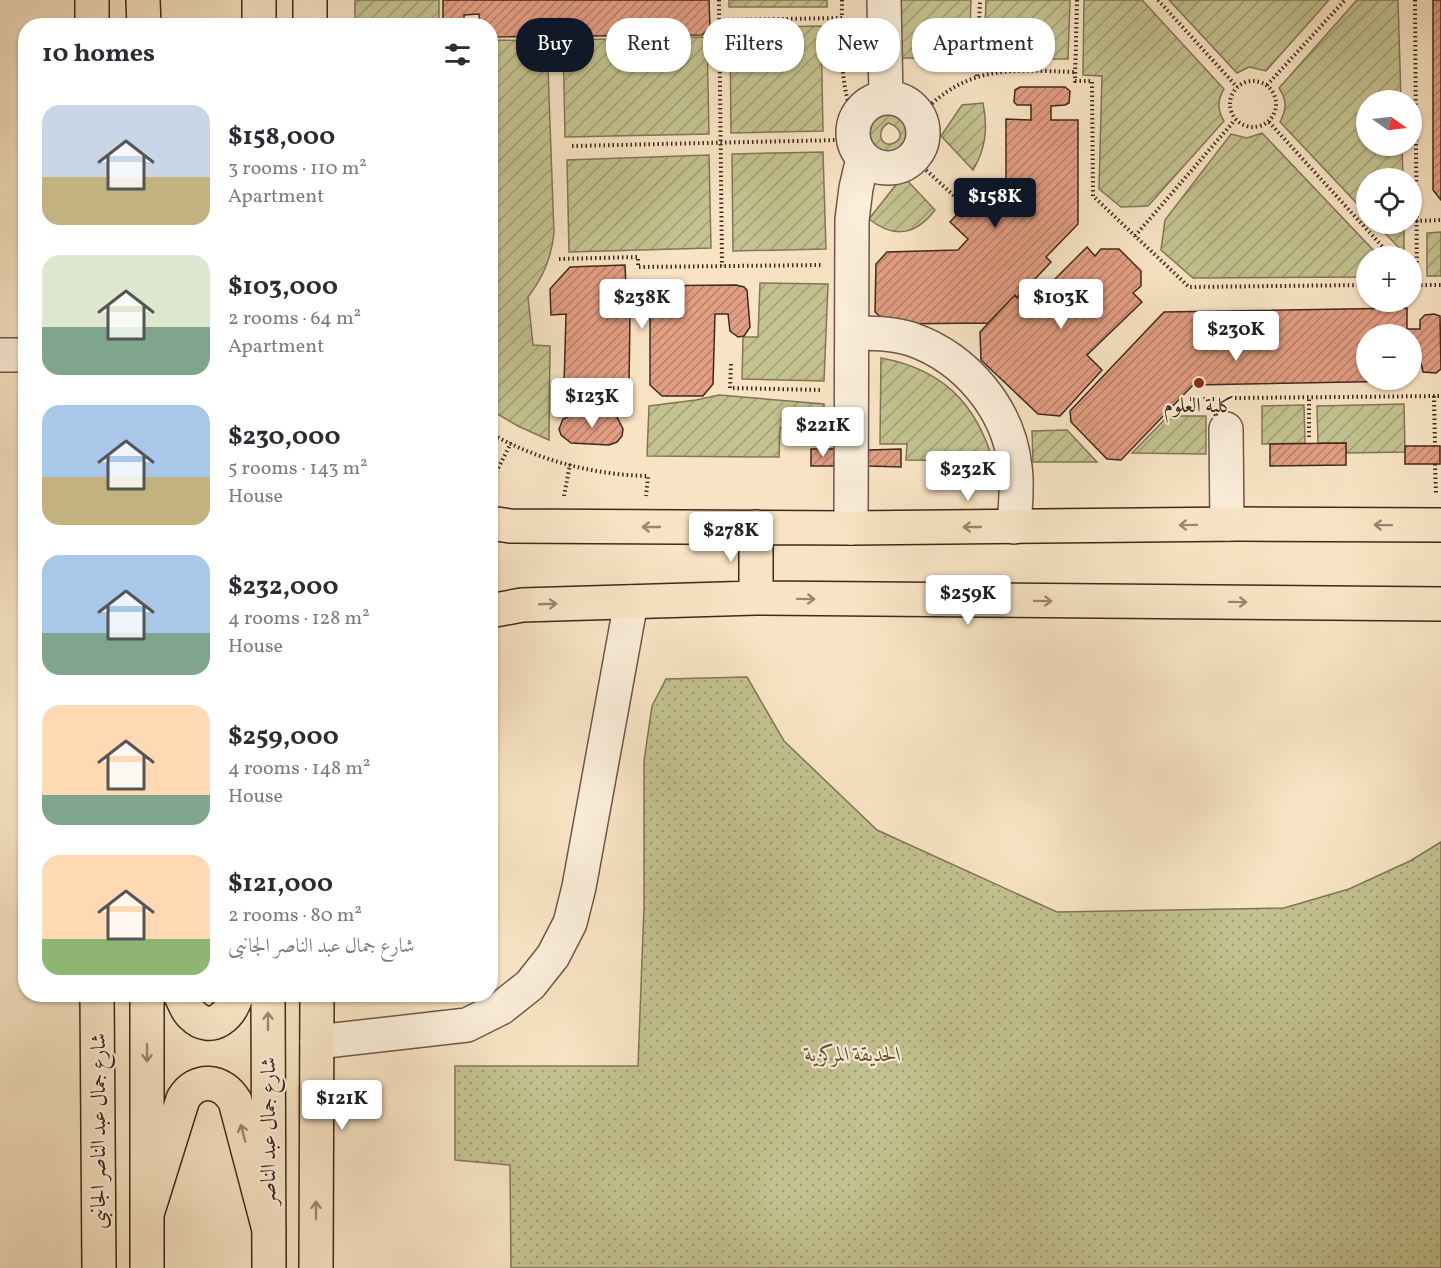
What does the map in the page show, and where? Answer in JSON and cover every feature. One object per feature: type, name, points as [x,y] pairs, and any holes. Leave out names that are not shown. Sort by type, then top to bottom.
[{"type":"main road","points":[[92,0],[92,18]]},
{"type":"main road","points":[[143,0],[144,18]]},
{"type":"main road","points":[[259,0],[259,18]]},
{"type":"main road","points":[[310,0],[310,18]]},
{"type":"main road","points":[[498,524],[851,528],[1227,524],[1441,525]]},
{"type":"main road","points":[[756,527],[756,598]]},
{"type":"main road","points":[[498,610],[522,605],[756,598],[1441,604]]},
{"type":"main road","name":"شارع جمال عبد الناصر الجانبى","points":[[97,1002],[99,1268]]},
{"type":"main road","points":[[147,1002],[147,1268]]},
{"type":"main road","points":[[184,1002],[194,1017],[209,1023],[225,1017],[231,1011],[234,1002]]},
{"type":"main road","name":"شارع جمال عبد الناصر","points":[[268,1002],[269,1268]]},
{"type":"main road","points":[[316,1268],[317,1002]]},
{"type":"main road","points":[[147,1214],[183,1099],[192,1088],[213,1083],[226,1089],[235,1101],[269,1230]]},
{"type":"street","points":[[884,0],[886,98]]},
{"type":"street","points":[[851,528],[853,204],[860,111],[868,104],[886,98],[906,102],[919,116],[923,126],[924,136],[921,146],[913,158],[901,166],[890,168],[871,164],[858,139]]},
{"type":"street","points":[[852,333],[881,333],[919,343],[962,367],[982,388],[999,412],[1010,440],[1016,468],[1014,526]]},
{"type":"street","points":[[0,355],[18,355]]},
{"type":"street","points":[[1225,409],[1227,524]]},
{"type":"street","points":[[317,1042],[467,1025],[508,1003],[530,985],[553,956],[570,923],[579,887],[631,602]]},
{"type":"path","points":[[719,0],[719,18]]},
{"type":"path","points":[[842,0],[842,18]]},
{"type":"path","points":[[977,76],[980,0]]},
{"type":"path","points":[[1077,0],[1075,81],[1092,81],[1093,196],[1189,286],[1356,285]]},
{"type":"path","points":[[1158,0],[1237,87]]},
{"type":"path","points":[[1267,85],[1345,0]]},
{"type":"path","points":[[1415,0],[1416,168]]},
{"type":"path","points":[[919,116],[959,83],[977,76],[1015,70],[1075,72]]},
{"type":"path","points":[[719,72],[722,266]]},
{"type":"path","points":[[572,146],[858,139],[844,90],[844,72]]},
{"type":"path","points":[[1246,81],[1257,81],[1267,85],[1276,103],[1275,113],[1269,122],[1251,128],[1235,120],[1229,103],[1237,87],[1246,81]]},
{"type":"path","points":[[1136,236],[1235,120]]},
{"type":"path","points":[[1269,122],[1382,246]]},
{"type":"path","points":[[913,158],[965,206]]},
{"type":"path","points":[[1422,221],[1441,220]]},
{"type":"path","points":[[559,259],[638,257],[638,267],[852,264]]},
{"type":"path","points":[[1422,285],[1441,285]]},
{"type":"path","points":[[731,364],[730,388],[852,391]]},
{"type":"path","points":[[1434,396],[1435,446]]},
{"type":"path","points":[[1190,399],[1225,409],[1309,398],[1441,396]]},
{"type":"path","points":[[1309,398],[1309,437]]},
{"type":"path","points":[[498,437],[532,453],[601,473],[648,476],[643,527]]},
{"type":"path","points":[[498,468],[511,443]]},
{"type":"path","points":[[563,504],[570,464]]},
{"type":"green space","points":[[355,0],[439,0],[439,18],[355,18]]},
{"type":"green space","points":[[729,0],[827,0],[827,7],[729,7]]},
{"type":"green space","points":[[897,0],[971,0],[970,18],[912,18],[912,58],[900,58],[900,18],[897,18]]},
{"type":"green space","points":[[986,0],[1070,0],[1068,59],[1055,59],[1055,18],[985,18]]},
{"type":"green space","points":[[1084,0],[1142,0],[1224,89],[1219,105],[1224,121],[1148,206],[1121,207],[1099,189],[1102,76],[1083,75]]},
{"type":"green space","points":[[1169,0],[1329,0],[1266,71],[1249,67],[1237,73]]},
{"type":"green space","points":[[1357,0],[1398,0],[1401,90],[1356,90],[1356,156],[1402,156],[1403,168],[1356,168],[1356,202],[1280,122],[1285,105],[1279,88]]},
{"type":"green space","points":[[804,26],[816,26],[816,72],[822,72],[823,131],[731,133],[730,72],[804,72]]},
{"type":"green space","points":[[691,37],[703,37],[703,72],[708,72],[709,134],[565,137],[564,72],[594,72],[594,39],[606,39],[606,72],[691,72]]},
{"type":"green space","points":[[498,40],[516,40],[516,72],[548,72],[554,233],[546,267],[528,297],[533,345],[550,346],[549,440],[498,414]]},
{"type":"green space","points":[[983,103],[985,138],[981,154],[973,170],[941,136],[962,105]]},
{"type":"green space","points":[[892,109],[906,116],[912,126],[912,137],[898,153],[888,156],[877,153],[869,142],[867,130],[876,116]],"holes":[[[891,124],[899,132],[900,138],[894,143],[886,144],[881,134],[884,126]]]},
{"type":"green space","points":[[1262,133],[1369,246],[1356,246],[1356,277],[1193,278],[1161,250],[1165,220],[1231,134],[1247,138]]},
{"type":"green space","points":[[823,152],[826,249],[733,251],[732,154]]},
{"type":"green space","points":[[709,155],[711,248],[569,252],[567,160]]},
{"type":"green space","points":[[903,176],[935,210],[920,225],[896,232],[887,230],[869,219]]},
{"type":"green space","points":[[1441,232],[1441,276],[1427,276],[1427,233]]},
{"type":"green space","points":[[1386,234],[1404,234],[1404,246],[1397,246]]},
{"type":"green space","points":[[760,283],[828,284],[824,381],[742,379],[743,337],[758,337]]},
{"type":"green space","points":[[881,358],[903,363],[922,371],[939,380],[954,392],[977,422],[993,461],[906,460],[907,444],[880,444]]},
{"type":"green space","points":[[719,395],[824,404],[824,428],[780,428],[779,457],[647,456],[649,406]]},
{"type":"green space","points":[[1404,404],[1405,452],[1346,453],[1346,443],[1318,443],[1317,406]]},
{"type":"green space","points":[[1304,405],[1305,443],[1262,444],[1262,406]]},
{"type":"green space","points":[[1168,416],[1206,416],[1206,454],[1132,453]]},
{"type":"green space","points":[[1067,430],[1097,462],[1033,462],[1032,431]]},
{"type":"green space","name":"الحديقة المركزية","points":[[747,677],[784,741],[877,830],[1057,912],[1284,908],[1349,889],[1410,861],[1441,842],[1441,1268],[511,1268],[510,1165],[455,1160],[455,1066],[638,1066],[644,907],[644,761],[652,706],[666,679]]},
{"type":"building","points":[[443,0],[709,0],[710,18],[703,18],[702,35],[691,35],[691,18],[606,18],[606,36],[594,36],[594,18],[516,18],[516,37],[498,37],[498,18],[479,18],[479,14],[464,15],[464,18],[443,18]]},
{"type":"building","points":[[1433,0],[1441,0],[1441,200],[1433,190]]},
{"type":"building","points":[[1020,87],[1065,87],[1070,91],[1069,103],[1051,106],[1051,120],[1078,120],[1078,224],[1046,257],[1051,262],[1017,298],[1015,295],[988,323],[889,324],[875,312],[876,264],[887,252],[958,250],[968,239],[950,222],[965,206],[978,194],[995,211],[1006,200],[1006,119],[1031,120],[1031,105],[1017,105],[1014,102],[1015,90]]},
{"type":"building","points":[[1087,247],[1095,256],[1101,249],[1119,249],[1141,271],[1141,286],[1133,293],[1142,302],[1087,355],[1102,370],[1060,416],[1038,414],[981,360],[980,332],[1015,295],[1017,298],[1021,293],[1031,303]]},
{"type":"building","points":[[625,265],[626,286],[736,285],[747,290],[750,327],[744,336],[738,337],[730,331],[728,314],[715,314],[713,384],[703,396],[662,396],[650,385],[650,315],[630,314],[629,385],[620,396],[575,395],[564,385],[566,314],[551,315],[550,289],[570,267]]},
{"type":"building","name":"كلية العلوم","points":[[1356,309],[1356,312],[1407,312],[1407,324],[1356,324],[1356,382],[1193,385],[1121,460],[1107,459],[1071,422],[1070,411],[1164,312]]},
{"type":"building","name":"كلية العلوم","points":[[1434,314],[1440,316],[1441,369],[1436,373],[1423,372],[1420,320],[1425,315]]},
{"type":"building","points":[[574,414],[610,414],[617,417],[623,429],[622,436],[617,442],[609,445],[571,443],[561,435],[559,429],[563,419]]},
{"type":"building","points":[[1346,443],[1346,465],[1270,466],[1270,444]]},
{"type":"building","points":[[1405,446],[1440,446],[1440,464],[1405,464]]},
{"type":"building","points":[[811,449],[835,449],[835,466],[811,466]]},
{"type":"building","points":[[901,449],[901,467],[868,466],[868,450]]},
{"type":"place","name":"كلية العلوم","points":[[1199,383]]}]
